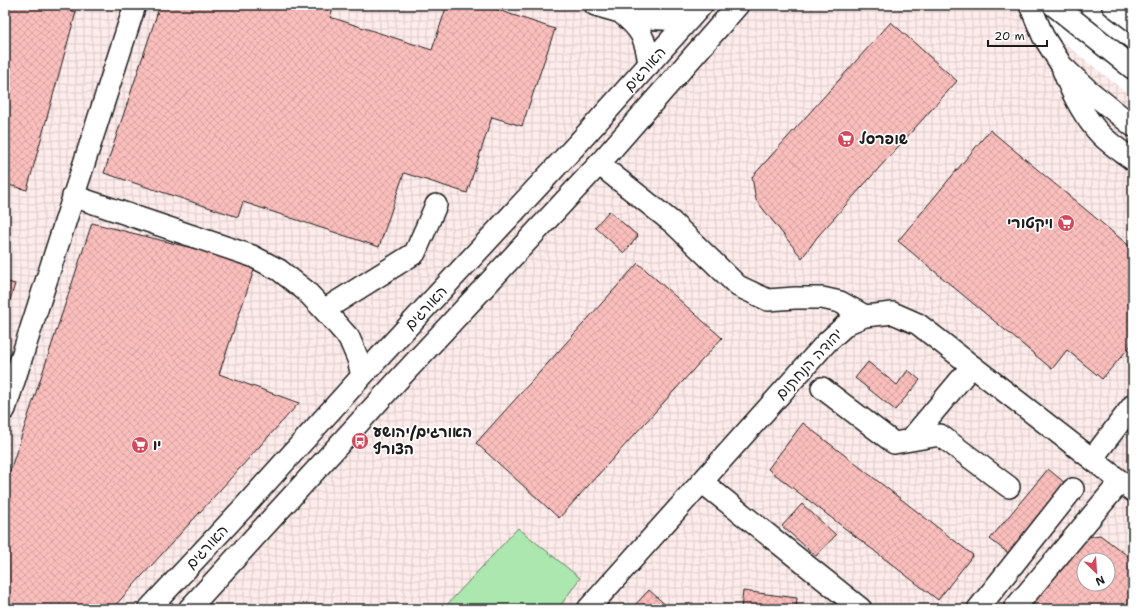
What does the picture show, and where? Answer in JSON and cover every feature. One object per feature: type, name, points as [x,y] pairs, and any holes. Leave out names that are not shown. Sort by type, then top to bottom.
[{"type":"main road","points":[[1054,5],[1133,68]]},
{"type":"main road","points":[[1113,5],[1133,20]]},
{"type":"street","points":[[5,409],[135,5]]},
{"type":"street","points":[[595,5],[620,12],[664,20],[675,20],[697,10]]},
{"type":"street","name":"האורגים","points":[[189,609],[399,379],[600,164],[738,5]]},
{"type":"street","points":[[1030,5],[1042,36],[1062,66],[1088,90],[1133,126]]},
{"type":"street","points":[[1118,5],[1133,10]]},
{"type":"street","name":"האורגים","points":[[149,609],[244,507],[362,376],[582,140],[697,10]]},
{"type":"street","points":[[620,12],[635,24],[641,34],[646,45],[649,65]]},
{"type":"street","points":[[1062,66],[1070,89],[1084,114],[1101,135],[1133,160]]},
{"type":"street","points":[[600,164],[673,223],[738,286],[768,300],[822,298],[840,302],[865,316]]},
{"type":"street","points":[[73,196],[252,256],[279,270],[306,291],[349,338],[358,359],[362,376]]},
{"type":"street","points":[[324,310],[415,253],[436,205]]},
{"type":"street","name":"יהודה הנחתום","points":[[592,608],[827,342],[848,323],[865,316],[893,313],[918,324],[1127,486]]},
{"type":"street","points":[[349,338],[369,345],[392,345]]},
{"type":"street","points":[[910,440],[972,366]]},
{"type":"street","points":[[822,388],[894,443],[940,435],[1009,487]]},
{"type":"street","points":[[1092,459],[1133,405]]},
{"type":"street","points":[[702,482],[861,609]]},
{"type":"street","points":[[1014,609],[1127,486]]},
{"type":"street","points":[[978,609],[1073,489]]},
{"type":"shaded area","points":[[5,5],[1017,5],[1133,98],[1133,609],[5,609]]},
{"type":"green space","points":[[518,528],[580,578],[558,609],[443,609]]},
{"type":"building","points":[[5,5],[49,5],[76,12],[27,190],[5,184]]},
{"type":"building","points":[[160,5],[334,5],[330,17],[432,50],[447,5],[483,5],[555,29],[522,126],[492,117],[467,193],[404,173],[379,247],[243,202],[238,217],[104,173]]},
{"type":"building","name":"שופרסל","points":[[891,22],[957,81],[818,236],[802,258],[756,200],[752,177]]},
{"type":"building","points":[[990,130],[1133,249],[1133,343],[1102,379],[1067,350],[1052,369],[898,241]]},
{"type":"building","points":[[609,211],[638,236],[624,253],[595,227]]},
{"type":"building","name":"יו","points":[[92,223],[256,264],[219,374],[299,403],[112,609],[5,609],[5,486]]},
{"type":"building","points":[[638,263],[722,338],[559,518],[476,443]]},
{"type":"building","points":[[5,281],[15,284],[5,316]]},
{"type":"building","points":[[868,362],[897,385],[908,370],[920,380],[895,410],[855,378]]},
{"type":"building","points":[[803,423],[973,555],[938,600],[768,469]]},
{"type":"building","points":[[1048,469],[1065,483],[1008,553],[990,539]]},
{"type":"building","points":[[802,504],[836,535],[816,556],[782,526]]},
{"type":"building","points":[[1100,535],[1133,560],[1133,609],[1021,609],[1075,539]]},
{"type":"building","points":[[649,590],[670,609],[639,609],[635,605]]},
{"type":"building","points":[[743,591],[797,598],[796,609],[741,609]]},
{"type":"place","name":"שופרסל","points":[[846,139]]},
{"type":"place","name":"ויקטורי","points":[[1066,223]]},
{"type":"place","name":"האורגים/יהושע הצורף","points":[[360,441]]},
{"type":"place","name":"יו","points":[[140,445]]}]
